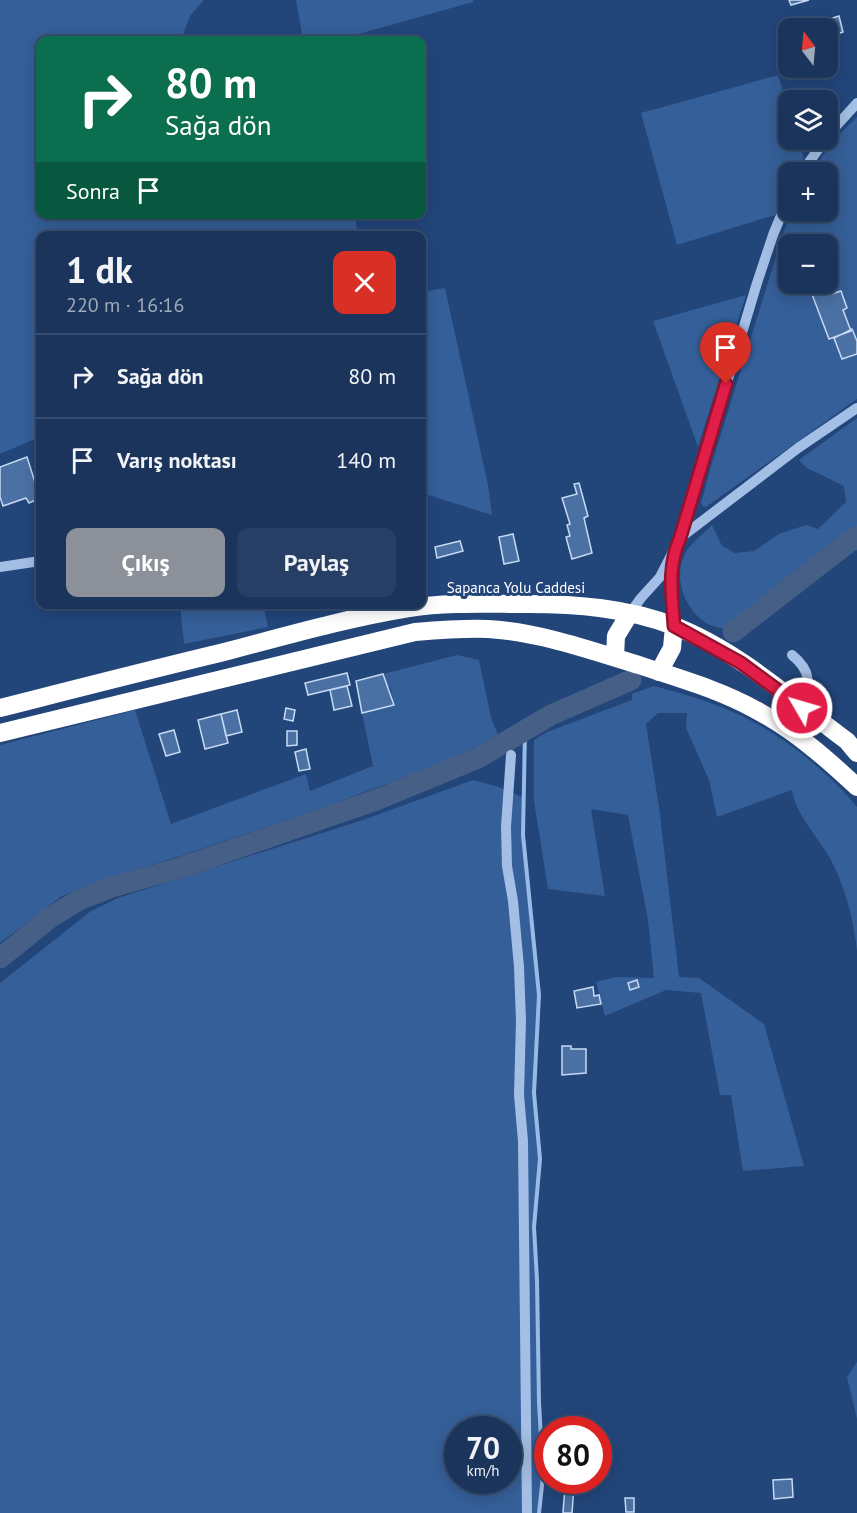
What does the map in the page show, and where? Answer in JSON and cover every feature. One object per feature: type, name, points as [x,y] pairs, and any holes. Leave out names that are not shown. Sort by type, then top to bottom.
[{"type":"highway","name":"Sapanca Yolu Caddesi","points":[[426,607],[465,604],[558,604],[600,607],[674,626],[741,663],[852,747]]},
{"type":"highway","name":"Sapanca Yolu Caddesi","points":[[0,708],[308,630],[405,609]]},
{"type":"highway","points":[[615,657],[616,636],[630,614]]},
{"type":"highway","points":[[659,672],[672,648],[674,626]]},
{"type":"highway","points":[[0,733],[415,632],[454,628],[489,629],[523,633],[615,657],[711,688],[757,710],[791,731],[857,787]]},
{"type":"street","points":[[838,124],[857,103]]},
{"type":"street","points":[[630,614],[640,598],[660,577],[680,538],[757,283],[778,222]]},
{"type":"street","points":[[680,538],[798,448],[857,408]]},
{"type":"street","points":[[673,554],[670,584],[674,626]]},
{"type":"street","points":[[0,567],[36,562]]},
{"type":"street","points":[[792,655],[802,663],[808,676],[808,688],[802,708]]},
{"type":"street","points":[[511,755],[506,827],[507,866],[513,901],[521,1010],[519,1095],[523,1141],[527,1513]]},
{"type":"shaded area","points":[[0,0],[204,0],[190,16],[182,36],[36,36],[36,219],[356,219],[357,231],[36,231],[36,438],[0,454]]},
{"type":"shaded area","points":[[296,0],[473,0],[473,2],[351,36],[302,36]]},
{"type":"shaded area","points":[[778,75],[783,90],[778,90],[778,150],[801,150],[804,158],[801,162],[778,162],[778,208],[775,215],[677,245],[641,113]]},
{"type":"shaded area","points":[[857,117],[857,399],[706,507],[703,506],[701,503],[711,466],[778,251],[778,294],[838,294],[838,234],[783,234],[788,222],[838,222],[838,162],[819,162],[827,150],[838,150],[839,136]]},
{"type":"shaded area","points":[[445,288],[488,485],[492,515],[426,494],[426,291]]},
{"type":"shaded area","points":[[746,295],[698,447],[653,321]]},
{"type":"shaded area","points":[[857,418],[857,551],[850,542],[733,632],[712,626],[698,617],[686,601],[680,581],[682,562],[689,548],[712,525],[722,546],[735,553],[754,551],[779,534],[806,525],[818,529],[846,502],[844,486],[807,468],[799,460]]},
{"type":"shaded area","points":[[180,609],[264,609],[268,627],[184,644]]},
{"type":"shaded area","points":[[457,655],[479,660],[491,718],[499,737],[424,770],[330,805],[112,877],[62,896],[0,943],[0,745],[135,710],[171,824],[306,774],[310,791],[373,766],[362,713],[394,705],[390,687],[387,687],[383,674]]},
{"type":"shaded area","points":[[654,686],[714,704],[767,730],[816,766],[857,807],[857,951],[849,908],[839,876],[829,856],[804,820],[792,790],[717,817],[709,780],[686,728],[687,713],[658,713],[646,724],[659,807],[679,977],[699,978],[764,1024],[804,1166],[743,1171],[731,1095],[720,1095],[701,993],[666,990],[605,1016],[596,982],[617,977],[654,978],[648,920],[628,815],[591,809],[605,896],[548,889],[534,801],[534,740],[547,732],[632,700],[632,694]]},
{"type":"shaded area","points":[[473,780],[499,787],[522,797],[525,865],[539,995],[534,1093],[540,1159],[534,1227],[540,1416],[534,1416],[534,1494],[541,1494],[539,1513],[0,1513],[0,983],[91,911],[118,898],[363,820]]},
{"type":"shaded area","points":[[857,1362],[857,1419],[847,1377]]},
{"type":"building","points":[[789,0],[809,0],[791,5]]},
{"type":"building","points":[[839,16],[843,32],[838,34],[838,18],[833,18]]},
{"type":"building","points":[[841,291],[847,308],[843,310],[851,331],[829,339],[812,294],[838,294]]},
{"type":"building","points":[[852,329],[857,341],[857,354],[842,359],[834,338]]},
{"type":"building","points":[[27,457],[36,485],[36,500],[29,503],[26,498],[3,506],[0,497],[0,467]]},
{"type":"building","points":[[579,483],[588,516],[584,518],[592,553],[572,559],[566,537],[570,536],[567,525],[570,524],[562,498],[577,494],[574,484]]},
{"type":"building","points":[[513,534],[519,561],[504,564],[499,537]]},
{"type":"building","points":[[460,541],[463,551],[437,558],[435,547]]},
{"type":"building","points":[[347,673],[350,685],[308,695],[305,683]]},
{"type":"building","points":[[383,674],[394,705],[362,713],[356,681]]},
{"type":"building","points":[[347,686],[352,706],[334,710],[330,690]]},
{"type":"building","points":[[286,708],[295,710],[293,721],[284,719]]},
{"type":"building","points":[[237,710],[242,732],[226,736],[221,714]]},
{"type":"building","points":[[221,714],[228,743],[205,749],[198,720]]},
{"type":"building","points":[[174,730],[180,752],[166,756],[159,734]]},
{"type":"building","points":[[287,731],[297,731],[297,745],[287,746]]},
{"type":"building","points":[[306,749],[310,769],[299,771],[295,752]]},
{"type":"building","points":[[637,980],[639,987],[630,990],[628,983]]},
{"type":"building","points":[[593,987],[594,996],[599,995],[601,1004],[577,1008],[574,991]]},
{"type":"building","points":[[562,1046],[571,1046],[571,1049],[586,1049],[586,1073],[562,1075]]},
{"type":"building","points":[[792,1479],[793,1497],[774,1499],[773,1480]]},
{"type":"building","points":[[564,1494],[573,1494],[572,1513],[563,1513]]},
{"type":"building","points":[[625,1498],[634,1498],[634,1512],[626,1512]]},
{"type":"waterway","points":[[733,632],[857,536]]},
{"type":"waterway","points":[[0,958],[51,917],[79,900],[112,887],[180,868],[376,800],[478,758],[551,715],[631,680]]},
{"type":"waterway","points":[[525,730],[523,835],[539,995],[534,1093],[540,1159],[534,1227],[543,1476],[539,1513]]},
{"type":"route","points":[[726,384],[680,538],[673,554],[670,584],[674,626],[741,663],[802,708]]}]
